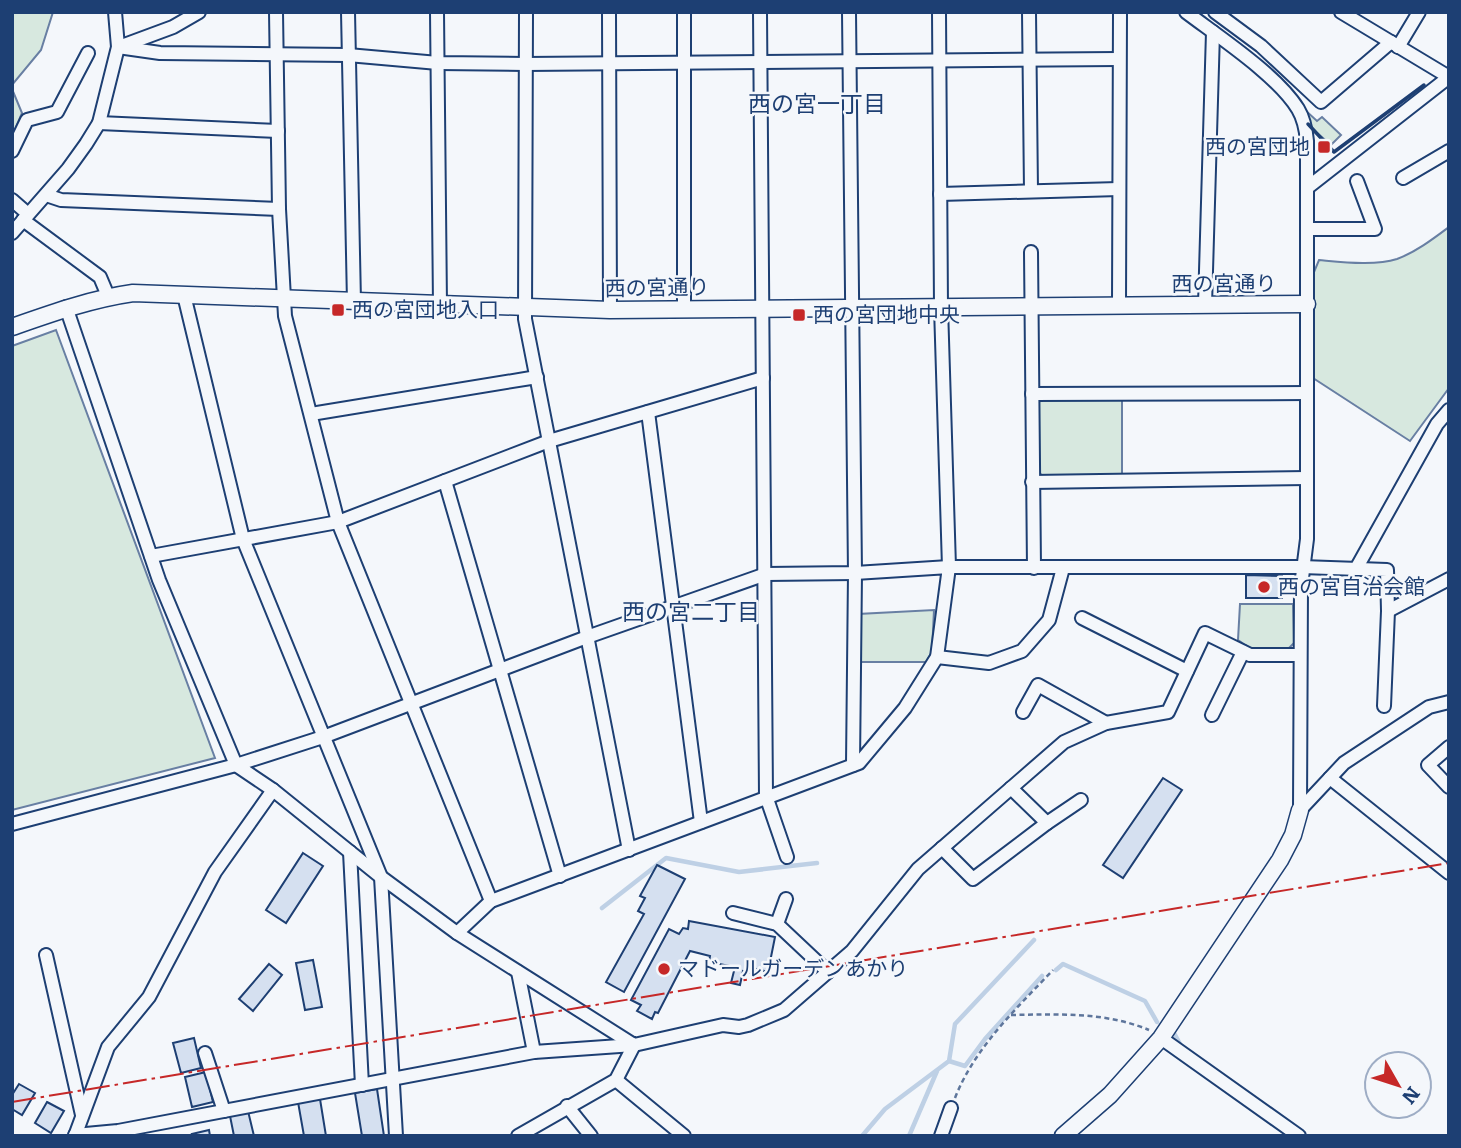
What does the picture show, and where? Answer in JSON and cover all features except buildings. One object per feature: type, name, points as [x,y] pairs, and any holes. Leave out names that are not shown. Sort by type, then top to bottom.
[{"type":"street","points":[[12,233],[46,195],[99,123],[118,47],[115,12]]},
{"type":"street","points":[[118,47],[173,27],[199,12]]},
{"type":"street","points":[[276,12],[279,209],[285,316],[338,522],[491,901]]},
{"type":"street","points":[[348,12],[354,302]]},
{"type":"street","points":[[437,12],[440,305]]},
{"type":"street","points":[[526,12],[525,308],[629,850]]},
{"type":"street","points":[[609,12],[610,310]]},
{"type":"street","points":[[684,12],[684,309]]},
{"type":"street","points":[[760,12],[766,796],[787,857]]},
{"type":"street","points":[[849,12],[855,573],[853,765]]},
{"type":"street","points":[[457,933],[491,901],[859,763],[905,708],[937,657],[949,567],[941,307],[939,12]]},
{"type":"street","points":[[1030,12],[1028,60],[1031,191]]},
{"type":"street","points":[[1119,12],[1119,306]]},
{"type":"street","points":[[1063,1136],[1110,1095],[1161,1038],[1280,860],[1293,835],[1300,810],[1302,567],[1307,538],[1305,127],[1298,110],[1265,74],[1186,12]]},
{"type":"street","points":[[1215,12],[1261,46],[1321,102],[1395,44],[1419,12]]},
{"type":"street","points":[[1307,188],[1449,77],[1341,12]]},
{"type":"street","points":[[1205,305],[1213,32]]},
{"type":"street","points":[[118,47],[160,53],[348,55],[438,63],[1119,59]]},
{"type":"street","points":[[12,151],[27,120],[57,112],[88,53]]},
{"type":"street","points":[[99,123],[278,131]]},
{"type":"street","points":[[1403,177],[1449,151]]},
{"type":"street","points":[[1307,229],[1375,229],[1357,181]]},
{"type":"street","points":[[940,194],[1119,189]]},
{"type":"street","points":[[46,195],[61,200],[279,209]]},
{"type":"street","points":[[12,200],[26,217],[100,277],[108,296]]},
{"type":"street","points":[[1031,252],[1034,568]]},
{"type":"street","name":"西の宮通り","points":[[12,327],[66,307],[108,296],[133,293],[610,310],[1307,304]]},
{"type":"street","points":[[184,295],[243,539],[382,877],[396,1136]]},
{"type":"street","points":[[66,307],[159,580],[236,765],[273,790],[457,933],[634,1045]]},
{"type":"street","points":[[311,414],[537,377]]},
{"type":"street","points":[[151,556],[338,522],[549,441],[763,378]]},
{"type":"street","points":[[1032,394],[1307,393]]},
{"type":"street","points":[[1356,569],[1437,424],[1449,410]]},
{"type":"street","points":[[648,412],[701,822]]},
{"type":"street","points":[[1032,482],[1307,478]]},
{"type":"street","points":[[445,481],[560,876]]},
{"type":"street","points":[[12,824],[236,765],[323,737],[587,637],[766,574],[855,573],[949,567],[1302,567],[1387,570],[1384,706]]},
{"type":"street","points":[[937,657],[989,663],[1022,651],[1049,620],[1063,568]]},
{"type":"street","points":[[1388,611],[1449,579]]},
{"type":"street","points":[[1082,618],[1187,670]]},
{"type":"street","points":[[273,790],[215,872],[149,997],[107,1047],[75,1135],[121,1133],[534,1052],[634,1045],[723,1025],[748,1025],[784,1010],[852,951],[918,869],[1064,742],[1106,723],[1168,712],[1205,634],[1250,655],[1300,655]]},
{"type":"street","points":[[1212,715],[1243,652]]},
{"type":"street","points":[[1023,712],[1038,685],[1106,723]]},
{"type":"street","points":[[1300,810],[1344,763],[1429,707],[1449,702]]},
{"type":"street","points":[[1449,747],[1428,765],[1449,787]]},
{"type":"street","points":[[1330,778],[1449,873]]},
{"type":"street","points":[[1011,788],[1047,823]]},
{"type":"street","points":[[942,848],[973,879],[1081,800]]},
{"type":"street","points":[[350,852],[362,1085]]},
{"type":"street","points":[[778,925],[786,899]]},
{"type":"street","points":[[733,913],[778,925],[828,972]]},
{"type":"street","points":[[46,956],[82,1116]]},
{"type":"street","points":[[518,972],[534,1052]]},
{"type":"street","points":[[1161,1038],[1298,1136]]},
{"type":"street","points":[[518,1136],[616,1080],[634,1045]]},
{"type":"street","points":[[205,1053],[224,1111]]},
{"type":"street","points":[[616,1080],[684,1136]]},
{"type":"street","points":[[568,1106],[591,1136]]},
{"type":"street","points":[[940,1136],[951,1108]]},
{"type":"path","points":[[951,1108],[961,1082],[977,1056],[1053,970]]},
{"type":"path","points":[[1011,1015],[1052,1014],[1115,1018],[1150,1030],[1161,1038]]},
{"type":"shaded area","points":[[12,12],[53,12],[41,50],[12,85]]},
{"type":"shaded area","points":[[12,89],[22,113],[12,137]]},
{"type":"shaded area","points":[[1305,110],[1317,121],[1322,117],[1341,135],[1331,145],[1309,126]]},
{"type":"shaded area","points":[[1449,227],[1449,388],[1410,441],[1313,378],[1314,272],[1319,260],[1369,263],[1397,259],[1418,249]]},
{"type":"shaded area","points":[[56,330],[215,758],[12,810],[12,346]]},
{"type":"shaded area","points":[[1042,399],[1122,399],[1122,475],[1044,477],[1036,470],[1037,404]]},
{"type":"shaded area","points":[[1240,604],[1293,604],[1294,643],[1289,648],[1251,649],[1238,640]]},
{"type":"shaded area","points":[[934,610],[932,652],[926,662],[858,662],[858,614]]},
{"type":"waterway","points":[[602,908],[666,858],[739,872],[817,863]]},
{"type":"waterway","points":[[862,1136],[885,1109],[949,1061],[955,1024],[1034,940]]},
{"type":"waterway","points":[[1056,970],[1063,964],[1145,1001],[1157,1022]]},
{"type":"waterway","points":[[949,1061],[965,1066],[985,1039],[1042,976]]},
{"type":"waterway","points":[[1174,1033],[1180,1044]]},
{"type":"waterway","points":[[909,1136],[937,1071]]},
{"type":"wall","points":[[1308,124],[1334,152],[1424,85]]},
{"type":"power","points":[[12,1102],[1449,863]]},
{"type":"place","name":"西の宮団地","points":[[1324,147]]},
{"type":"place","name":"西の宮団地入口","points":[[338,310]]},
{"type":"place","name":"西の宮団地中央","points":[[799,315]]},
{"type":"place","name":"西の宮自治会館","points":[[1264,587]]},
{"type":"place","name":"マドールガーデンあかり","points":[[664,969]]},
{"type":"district","name":"西の宮一丁目","points":[[817,104]]},
{"type":"district","name":"西の宮二丁目","points":[[691,612]]}]
